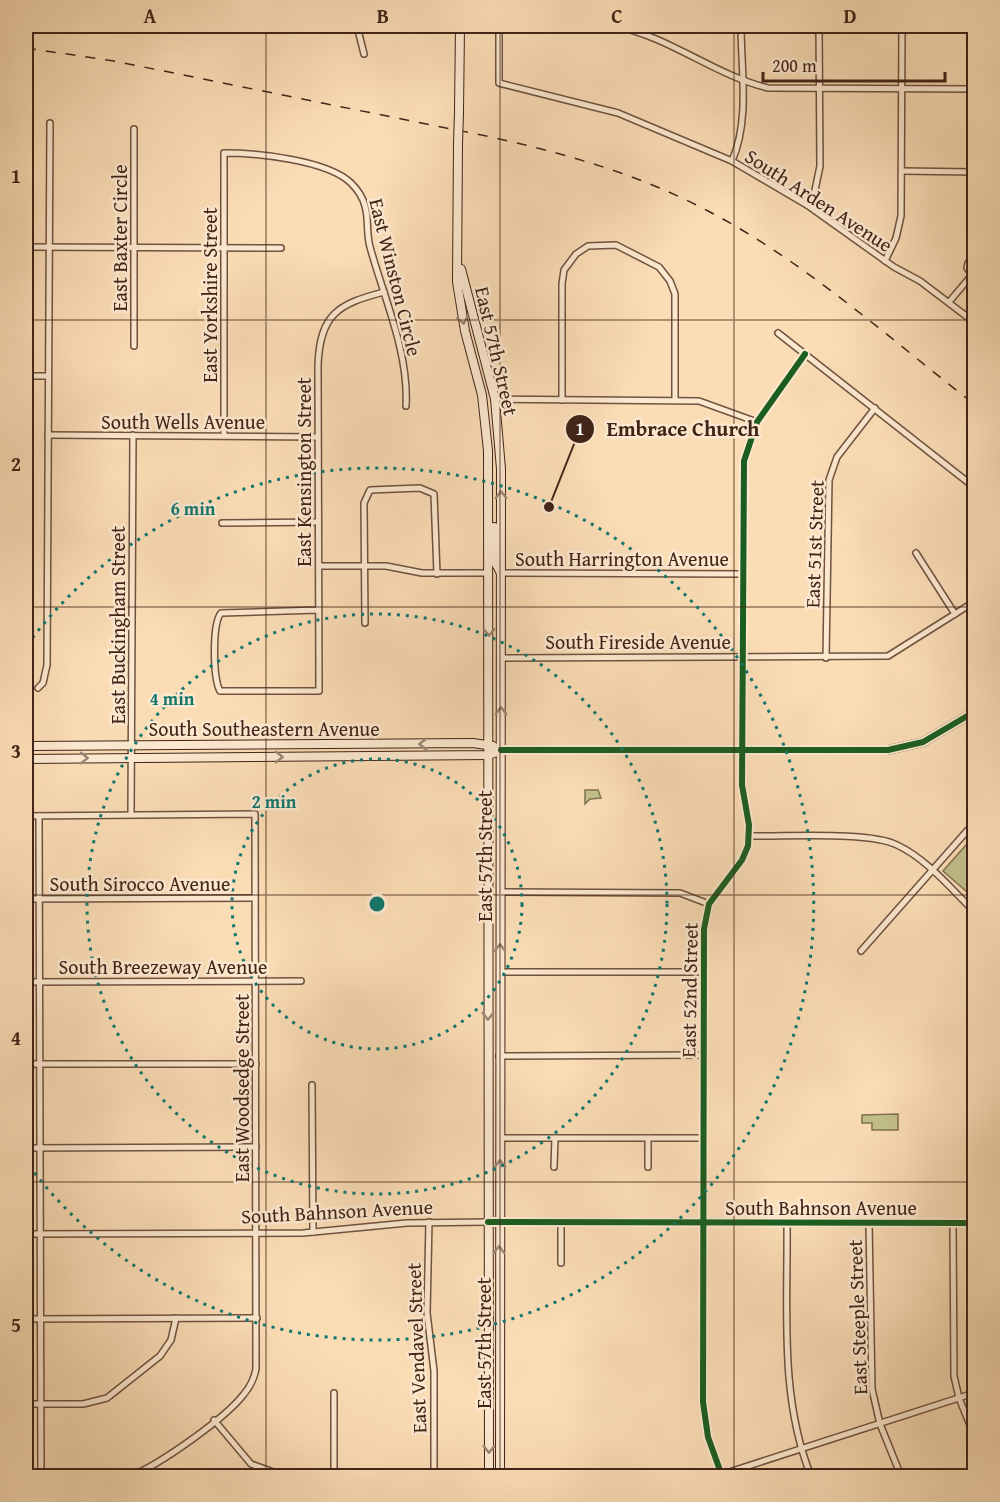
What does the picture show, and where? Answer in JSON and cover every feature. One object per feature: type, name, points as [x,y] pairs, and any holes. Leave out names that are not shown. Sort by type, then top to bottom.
[{"type":"main road","name":"East 57th Street","points":[[460,26],[459,296],[485,414],[488,494],[489,1476]]},
{"type":"main road","name":"East 57th Street","points":[[459,241],[465,286],[495,399],[501,469],[500,1476]]},
{"type":"main road","points":[[488,494],[496,564],[502,573]]},
{"type":"main road","name":"South Southeastern Avenue","points":[[26,759],[489,755],[501,750],[896,749],[929,739],[975,712]]},
{"type":"main road","name":"South Southeastern Avenue","points":[[26,746],[489,744],[501,750]]},
{"type":"street","points":[[206,26],[226,30],[251,26]]},
{"type":"street","points":[[357,26],[364,54]]},
{"type":"street","name":"South Arden Avenue","points":[[499,26],[499,83],[618,113],[732,161],[807,205],[975,322]]},
{"type":"street","points":[[614,26],[649,36],[742,80],[768,88],[975,89]]},
{"type":"street","points":[[732,161],[741,129],[741,26]]},
{"type":"street","points":[[807,205],[819,180],[819,26]]},
{"type":"street","points":[[885,261],[900,226],[902,26]]},
{"type":"street","points":[[38,688],[43,683],[47,665],[50,123]]},
{"type":"street","name":"East Baxter Circle","points":[[135,129],[135,346]]},
{"type":"street","name":"East Yorkshire Street","points":[[224,153],[224,436]]},
{"type":"street","name":"East Winston Circle","points":[[224,153],[258,154],[329,169],[352,184],[365,206],[369,244],[406,375],[406,406]]},
{"type":"street","points":[[902,171],[975,172]]},
{"type":"street","points":[[562,400],[564,270],[582,249],[604,244],[616,245],[652,262],[670,281],[675,294],[675,400]]},
{"type":"street","points":[[26,247],[281,248]]},
{"type":"street","points":[[949,302],[973,276],[967,266],[975,259]]},
{"type":"street","name":"East Kensington Street","points":[[318,610],[225,611],[218,616],[216,681],[220,691],[319,691],[318,365],[320,336],[337,310],[350,301],[384,292]]},
{"type":"street","points":[[778,333],[975,487]]},
{"type":"street","points":[[806,354],[757,422],[747,448],[742,478],[743,800],[750,836],[877,839],[901,846],[975,911]]},
{"type":"street","points":[[26,376],[48,376]]},
{"type":"street","points":[[495,399],[675,400],[711,403],[757,422]]},
{"type":"street","name":"East 51st Street","points":[[826,658],[829,480],[837,457],[875,408]]},
{"type":"street","name":"South Wells Avenue","points":[[48,435],[318,436]]},
{"type":"street","name":"East Buckingham Street","points":[[131,815],[133,435]]},
{"type":"street","points":[[365,623],[364,503],[368,492],[377,488],[424,488],[431,491],[435,498],[436,574]]},
{"type":"street","points":[[222,523],[318,522]]},
{"type":"street","points":[[916,553],[955,614]]},
{"type":"street","name":"South Harrington Avenue","points":[[319,566],[364,565],[436,574],[489,573]]},
{"type":"street","name":"South Harrington Avenue","points":[[502,573],[742,574]]},
{"type":"street","name":"South Fireside Avenue","points":[[501,658],[888,656],[975,602]]},
{"type":"street","name":"East Woodsedge Street","points":[[131,815],[255,814],[257,1317],[257,1362],[253,1380],[245,1393],[174,1452],[131,1476]]},
{"type":"street","points":[[26,816],[131,815]]},
{"type":"street","points":[[39,816],[41,1476]]},
{"type":"street","points":[[861,951],[975,823]]},
{"type":"street","name":"East 52nd Street","points":[[720,1476],[708,1437],[703,1402],[704,929],[709,904],[742,860],[750,836]]},
{"type":"street","points":[[500,892],[680,893],[709,904]]},
{"type":"street","name":"South Sirocco Avenue","points":[[26,899],[255,898]]},
{"type":"street","points":[[500,972],[704,972]]},
{"type":"street","name":"South Breezeway Avenue","points":[[26,982],[301,981]]},
{"type":"street","points":[[499,1056],[704,1055]]},
{"type":"street","points":[[26,1064],[256,1064]]},
{"type":"street","points":[[312,1085],[313,1232]]},
{"type":"street","points":[[500,1138],[703,1138]]},
{"type":"street","points":[[554,1167],[555,1138]]},
{"type":"street","points":[[648,1138],[648,1167]]},
{"type":"street","points":[[26,1148],[256,1147]]},
{"type":"street","name":"South Bahnson Avenue","points":[[26,1234],[313,1232],[429,1222],[975,1223]]},
{"type":"street","name":"East Vendavel Street","points":[[334,1473],[434,1472],[434,1371],[427,1313],[429,1222]]},
{"type":"street","points":[[561,1222],[561,1263]]},
{"type":"street","points":[[787,1223],[789,1375],[802,1449],[811,1476]]},
{"type":"street","name":"East Steeple Street","points":[[869,1223],[871,1377],[880,1424],[901,1476]]},
{"type":"street","points":[[953,1223],[953,1362],[959,1398],[975,1435]]},
{"type":"street","points":[[26,1319],[257,1317]]},
{"type":"street","points":[[26,1404],[90,1403],[113,1395],[160,1356],[171,1340],[176,1318]]},
{"type":"street","points":[[214,1420],[251,1464],[279,1473],[334,1473],[334,1392]]},
{"type":"street","points":[[720,1476],[975,1393]]},
{"type":"shaded area","points":[[585,790],[598,790],[601,798],[590,799],[585,804]]},
{"type":"shaded area","points":[[974,836],[974,898],[943,871]]},
{"type":"shaded area","points":[[898,1114],[898,1130],[872,1130],[872,1123],[862,1123],[862,1115]]},
{"type":"railway","points":[[26,48],[114,61],[491,137],[575,158],[630,176],[710,212],[779,254],[846,302],[974,404]]},
{"type":"cycle path","points":[[722,1476],[708,1437],[703,1402],[704,929],[709,904],[742,860],[748,846],[749,825],[742,785],[744,461],[757,422],[805,354]]},
{"type":"cycle path","points":[[501,750],[888,750],[923,742],[974,712]]},
{"type":"cycle path","points":[[488,1222],[974,1223]]},
{"type":"place","name":"Embrace Church","points":[[549,507]]}]
